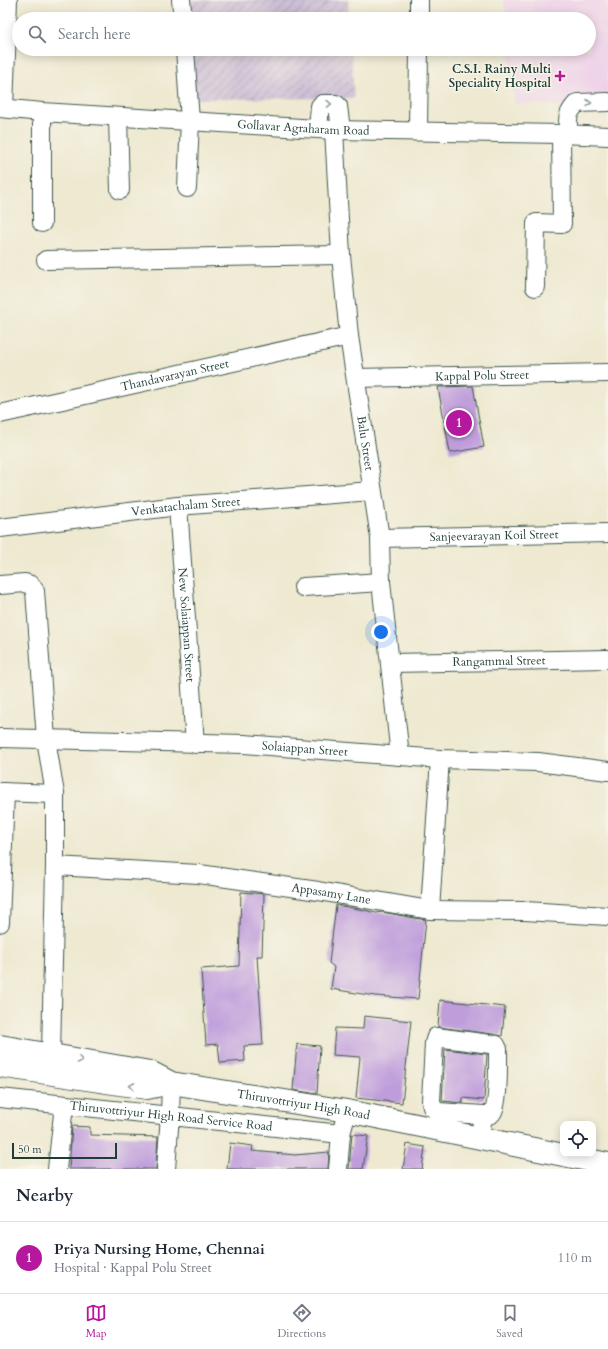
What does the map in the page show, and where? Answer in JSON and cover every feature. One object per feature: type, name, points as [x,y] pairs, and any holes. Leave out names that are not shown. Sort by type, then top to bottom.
[{"type":"main road","name":"Thiruvottriyur High Road","points":[[0,1046],[150,1072],[171,1083],[347,1111],[430,1117],[480,1138],[608,1164]]},
{"type":"main road","points":[[0,1066],[147,1088],[171,1083]]},
{"type":"street","points":[[2,108],[8,0]]},
{"type":"street","points":[[181,0],[182,12]]},
{"type":"street","points":[[419,0],[419,12]]},
{"type":"street","points":[[185,56],[190,121],[187,188]]},
{"type":"street","points":[[418,131],[419,56]]},
{"type":"street","points":[[535,287],[536,223],[562,224],[564,134],[569,111],[577,103],[608,102]]},
{"type":"street","name":"Gollavar Agraharam Road","points":[[2,108],[42,112],[331,130],[608,136]]},
{"type":"street","points":[[42,112],[42,223]]},
{"type":"street","points":[[118,117],[120,190]]},
{"type":"street","name":"Balu Street","points":[[331,130],[349,336],[380,538],[381,582],[400,756]]},
{"type":"street","points":[[46,260],[341,255]]},
{"type":"street","name":"Thandavarayan Street","points":[[0,414],[349,336]]},
{"type":"street","name":"Kappal Polu Street","points":[[356,378],[608,373]]},
{"type":"street","name":"Venkatachalam Street","points":[[0,528],[178,506],[372,491]]},
{"type":"street","name":"New Solaiappan Street","points":[[178,506],[195,744]]},
{"type":"street","name":"Sanjeevarayan Koil Street","points":[[380,538],[608,533]]},
{"type":"street","points":[[303,587],[381,582]]},
{"type":"street","points":[[0,585],[25,583],[31,585],[35,591],[46,739],[55,794],[51,1055]]},
{"type":"street","name":"Rangammal Street","points":[[390,663],[608,659]]},
{"type":"street","name":"Solaiappan Street","points":[[0,738],[195,744],[244,744],[440,759],[538,762],[608,771]]},
{"type":"street","points":[[430,910],[440,759]]},
{"type":"street","points":[[0,923],[2,792],[55,794]]},
{"type":"street","name":"Appasamy Lane","points":[[55,866],[199,874],[318,891],[430,910],[525,911],[608,916]]},
{"type":"street","points":[[436,1037],[496,1045],[498,1049],[496,1102],[493,1112],[489,1115],[483,1115],[438,1112],[430,1117],[434,1042],[436,1037]]},
{"type":"street","points":[[166,1169],[171,1083]]},
{"type":"street","name":"Thiruvottriyur High Road Service Road","points":[[0,1098],[341,1134]]},
{"type":"street","points":[[57,1169],[64,1105]]},
{"type":"street","points":[[338,1169],[341,1134],[347,1111]]},
{"type":"street","points":[[480,1138],[483,1115]]},
{"type":"shaded area","points":[[187,0],[348,0],[349,12],[188,12]]},
{"type":"shaded area","name":"C.S.I. Rainy Multi Speciality Hospital","points":[[504,0],[608,0],[608,108],[515,103],[510,56],[596,56],[596,12],[505,12]]},
{"type":"shaded area","points":[[191,56],[351,56],[354,98],[194,99]]},
{"type":"building","points":[[473,386],[484,447],[450,453],[438,387]]},
{"type":"building","points":[[241,892],[264,894],[262,956],[257,956],[263,1045],[244,1046],[245,1061],[220,1063],[218,1044],[206,1045],[201,969],[239,966]]},
{"type":"building","points":[[336,905],[376,913],[382,912],[426,920],[418,999],[375,996],[331,989],[334,967],[329,963]]},
{"type":"building","points":[[440,1000],[505,1007],[502,1036],[438,1027]]},
{"type":"building","points":[[364,1016],[411,1021],[402,1103],[356,1098],[360,1057],[333,1055],[335,1028],[363,1029]]},
{"type":"building","points":[[297,1044],[320,1046],[317,1094],[293,1090]]},
{"type":"building","points":[[445,1049],[487,1054],[484,1100],[463,1098],[463,1103],[442,1101]]},
{"type":"building","points":[[72,1126],[90,1127],[90,1135],[158,1137],[156,1169],[69,1169]]},
{"type":"building","points":[[352,1134],[368,1136],[363,1169],[349,1169]]},
{"type":"building","points":[[230,1143],[253,1146],[252,1151],[295,1155],[329,1152],[328,1169],[227,1169]]},
{"type":"building","points":[[407,1144],[425,1147],[422,1169],[403,1169]]},
{"type":"place","name":"C.S.I. Rainy Multi Speciality Hospital","points":[[560,76]]},
{"type":"place","name":"Priya Nursing Home, Chennai","points":[[459,423]]}]
